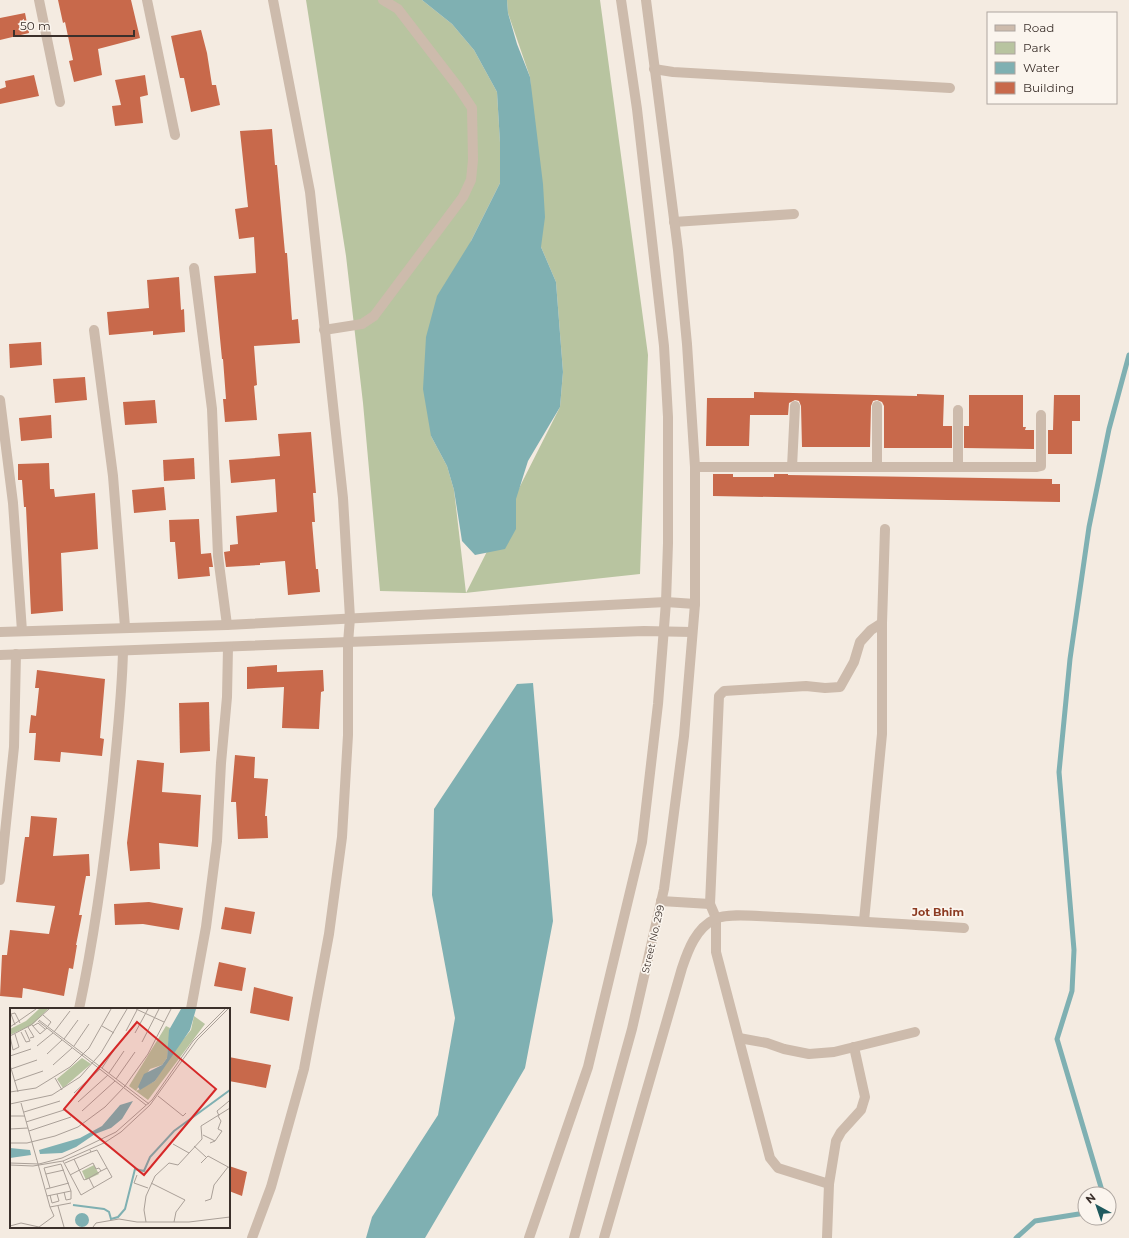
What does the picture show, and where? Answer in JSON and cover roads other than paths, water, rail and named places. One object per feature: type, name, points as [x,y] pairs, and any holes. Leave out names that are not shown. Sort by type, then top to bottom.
[{"type":"street","points":[[39,0],[60,102]]},
{"type":"street","points":[[148,0],[175,135]]},
{"type":"street","points":[[252,1238],[271,1187],[304,1069],[329,934],[342,837],[348,735],[348,643],[350,618],[343,498],[310,192],[272,0]]},
{"type":"street","points":[[324,330],[362,324],[374,316],[463,197],[470,180],[473,160],[472,108],[458,86],[398,9],[383,0]]},
{"type":"street","points":[[529,1238],[588,1067],[642,842],[658,704],[666,602],[668,543],[668,417],[664,346],[637,109],[621,0]]},
{"type":"street","name":"Street No. 299","points":[[574,1238],[632,1030],[661,901],[684,736],[695,604],[695,467],[687,344],[674,222],[646,0]]},
{"type":"street","points":[[654,69],[673,72],[950,88]]},
{"type":"street","points":[[674,222],[794,214]]},
{"type":"street","points":[[194,268],[212,410],[218,556],[227,624]]},
{"type":"street","points":[[94,330],[113,476],[125,627]]},
{"type":"street","points":[[0,400],[13,503],[22,631]]},
{"type":"street","points":[[792,467],[795,406]]},
{"type":"street","points":[[877,406],[877,467]]},
{"type":"street","points":[[958,410],[958,467]]},
{"type":"street","points":[[695,467],[1037,467],[1041,466],[1041,415]]},
{"type":"street","points":[[864,920],[882,734],[884,529]]},
{"type":"street","points":[[0,632],[478,613],[666,602],[695,604]]},
{"type":"street","points":[[829,1184],[778,1168],[770,1158],[716,952],[716,918],[710,904],[720,696],[724,691],[840,686],[854,662],[860,642],[871,630],[882,623]]},
{"type":"street","points":[[0,655],[663,631],[692,632]]},
{"type":"street","points":[[191,1008],[206,927],[217,841],[221,762],[227,697],[228,647]]},
{"type":"street","points":[[79,1008],[98,900],[108,825],[122,678],[123,651]]},
{"type":"street","points":[[0,880],[14,747],[16,654]]},
{"type":"street","points":[[661,901],[710,904]]},
{"type":"street","points":[[604,1238],[682,968],[690,946],[698,934],[716,918],[744,916],[864,920],[964,928]]},
{"type":"street","points":[[739,1038],[768,1043],[784,1049],[809,1054],[854,1047],[915,1032]]},
{"type":"street","points":[[827,1238],[829,1184],[836,1141],[841,1132],[861,1110],[865,1097],[854,1047]]},
{"type":"water","points":[[422,0],[507,0],[508,13],[517,44],[530,77],[543,184],[545,217],[541,247],[556,282],[563,372],[560,407],[528,461],[516,499],[516,529],[505,549],[475,555],[462,541],[454,490],[447,466],[431,436],[423,389],[426,337],[437,296],[471,241],[500,183],[500,143],[497,92],[474,50],[452,24]]},
{"type":"water","points":[[533,683],[553,921],[525,1068],[425,1238],[366,1238],[372,1217],[438,1115],[455,1018],[432,895],[434,809],[517,684]]},
{"type":"waterway","points":[[1101,1186],[1057,1039],[1072,991],[1074,950],[1059,772],[1070,659],[1089,527],[1109,429],[1129,355]]},
{"type":"waterway","points":[[1016,1238],[1035,1221],[1077,1214]]},
{"type":"district","name":"Jot Bhim","points":[[938,912]]}]
